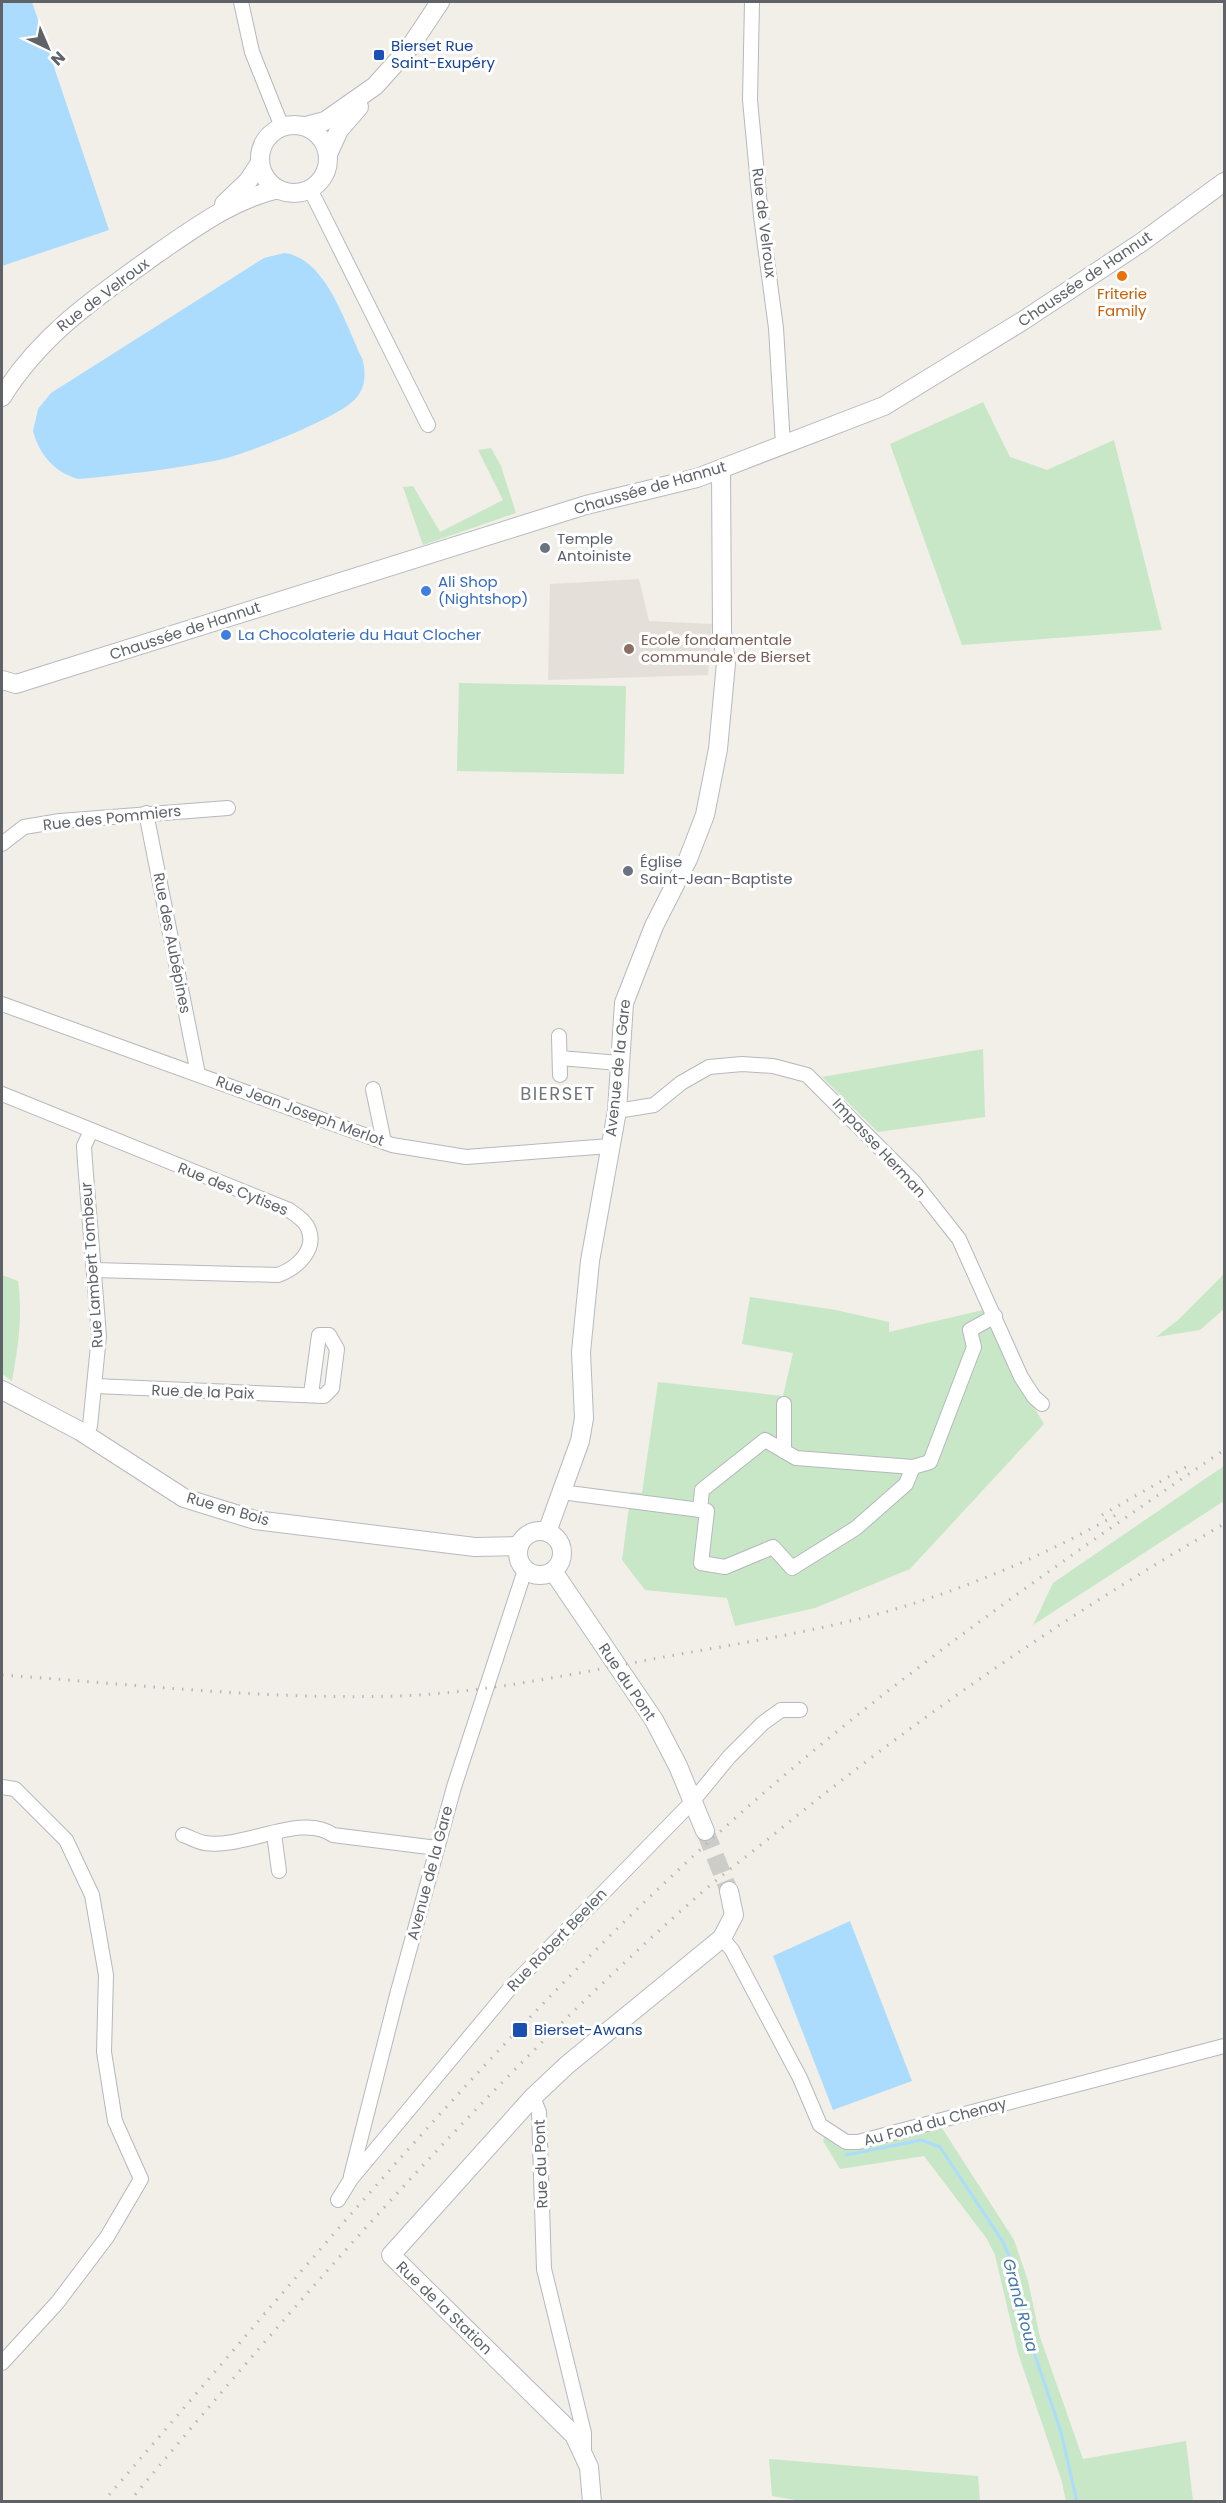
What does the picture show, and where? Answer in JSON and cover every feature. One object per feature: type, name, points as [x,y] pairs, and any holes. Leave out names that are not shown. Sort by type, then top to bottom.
[{"type":"street","points":[[241,2],[255,60],[282,127]]},
{"type":"street","points":[[368,93],[365,100],[339,130],[328,154],[327,171],[310,189],[288,193],[269,182],[260,163],[265,141],[282,127],[306,126],[325,121],[368,93],[400,60],[440,2]]},
{"type":"street","name":"Rue de Velroux","points":[[752,2],[750,100],[761,216],[777,328],[783,445]]},
{"type":"street","points":[[306,126],[321,137],[328,154]]},
{"type":"street","name":"Rue de Velroux","points":[[2,397],[29,359],[71,316],[220,210],[248,181],[260,163]]},
{"type":"street","name":"Chaussée de Hannut","points":[[2,680],[16,684],[22,680],[586,505],[697,478],[884,406],[939,374],[1142,242],[1224,182]]},
{"type":"street","name":"Rue de Velroux","points":[[220,210],[278,189]]},
{"type":"street","points":[[310,189],[428,425]]},
{"type":"street","name":"Avenue de la Gare","points":[[548,1532],[580,1441],[584,1418],[581,1352],[590,1262],[617,1111],[624,1003],[632,977],[705,815],[718,749],[726,663],[722,632],[721,469]]},
{"type":"street","points":[[2,670],[22,680]]},
{"type":"street","name":"Rue des Pommiers","points":[[2,844],[24,827],[146,813],[228,808]]},
{"type":"street","name":"Rue des Aubépines","points":[[146,813],[198,1074]]},
{"type":"street","name":"Rue Jean Joseph Merlot","points":[[2,1004],[384,1142],[466,1157],[610,1146]]},
{"type":"street","points":[[559,1036],[560,1075]]},
{"type":"street","points":[[560,1058],[620,1063]]},
{"type":"street","name":"Impasse Herman","points":[[617,1111],[654,1104],[681,1083],[709,1067],[742,1064],[773,1066],[807,1075],[914,1182],[958,1239],[1021,1377],[1034,1397],[1042,1404]]},
{"type":"street","points":[[373,1089],[384,1142]]},
{"type":"street","name":"Rue des Cytises","points":[[2,1094],[289,1210],[306,1224],[310,1238],[306,1256],[294,1269],[278,1275],[94,1270]]},
{"type":"street","name":"Rue Lambert Tombeur","points":[[85,1434],[90,1426],[99,1336],[84,1146],[91,1131]]},
{"type":"street","points":[[699,1510],[702,1491],[765,1440],[796,1458],[913,1467],[930,1462],[975,1347],[970,1330],[995,1316]]},
{"type":"street","name":"Rue de la Paix","points":[[95,1386],[302,1396],[311,1394]]},
{"type":"street","name":"Rue en Bois","points":[[2,1390],[85,1434],[184,1498],[255,1520],[476,1547],[519,1546]]},
{"type":"street","points":[[784,1404],[784,1451]]},
{"type":"street","points":[[561,1491],[707,1511],[701,1563],[725,1567],[773,1547],[792,1568],[856,1528],[906,1484],[913,1467]]},
{"type":"street","points":[[533,1532],[548,1532],[559,1542],[562,1549],[559,1564],[553,1571],[542,1576],[525,1570],[518,1559],[519,1546],[524,1537],[533,1532]]},
{"type":"street","name":"Avenue de la Gare","points":[[351,2179],[437,1848],[468,1743],[525,1570]]},
{"type":"street","name":"Rue du Pont","points":[[553,1571],[654,1720],[678,1766],[705,1831]]},
{"type":"street","name":"Rue Robert Beelen","points":[[338,2200],[351,2179],[511,1988],[692,1802],[729,1757],[763,1723],[781,1710],[800,1710]]},
{"type":"street","points":[[2,1787],[15,1790],[66,1840],[92,1895],[106,1976],[104,2052],[115,2121],[141,2179],[106,2237],[57,2303],[2,2362]]},
{"type":"street","points":[[183,1834],[203,1843],[224,1844],[300,1826],[311,1826],[333,1835],[437,1848]]},
{"type":"street","points":[[274,1834],[279,1871]]},
{"type":"street","points":[[533,2097],[567,2065],[722,1938],[734,1915],[729,1891]]},
{"type":"street","name":"Au Fond du Chenay","points":[[722,1938],[732,1950],[774,2028],[820,2126],[846,2142],[858,2142],[1224,2046]]},
{"type":"street","name":"Rue du Pont","points":[[533,2097],[539,2112],[544,2269],[584,2433],[584,2452]]},
{"type":"street","name":"Rue de la Station","points":[[533,2097],[391,2255],[574,2435],[584,2452],[589,2467],[592,2502]]},
{"type":"shaded area","name":"Ecole fondamentale communale de Bierset","points":[[639,579],[649,621],[712,624],[708,675],[548,680],[550,584]]},
{"type":"green space","points":[[983,402],[1010,457],[1047,470],[1114,440],[1162,630],[962,645],[890,444]]},
{"type":"green space","points":[[491,448],[501,466],[516,513],[423,545],[403,487],[413,486],[440,532],[503,500],[478,450]]},
{"type":"green space","points":[[459,683],[626,686],[624,774],[457,771]]},
{"type":"green space","points":[[983,1049],[985,1117],[878,1132],[822,1077]]},
{"type":"green space","points":[[1224,1274],[1224,1309],[1200,1330],[1156,1337],[1178,1320]]},
{"type":"green space","points":[[2,1275],[18,1281],[19,1331],[12,1381],[2,1374]]},
{"type":"green space","points":[[750,1297],[836,1310],[889,1322],[889,1332],[987,1309],[1012,1371],[1044,1424],[910,1569],[815,1608],[735,1626],[727,1598],[645,1590],[622,1560],[631,1492],[642,1493],[658,1382],[783,1396],[793,1353],[742,1344]]},
{"type":"green space","points":[[1224,1466],[1224,1501],[1033,1625],[1053,1583]]},
{"type":"green space","points":[[940,2125],[1014,2240],[1028,2281],[1040,2337],[1083,2459],[1186,2441],[1193,2501],[1066,2501],[1062,2482],[1018,2353],[995,2255],[987,2239],[924,2156],[840,2169],[823,2141],[824,2137],[843,2150]]},
{"type":"green space","points":[[769,2459],[978,2476],[980,2501],[807,2502],[772,2496]]},
{"type":"water","points":[[2,2],[32,2],[109,230],[2,266]]},
{"type":"water","points":[[284,253],[299,258],[323,279],[341,311],[362,358],[364,383],[360,393],[348,405],[292,434],[219,460],[78,479],[62,472],[49,461],[39,447],[33,431],[38,409],[51,393],[264,258]]},
{"type":"water","points":[[850,1921],[912,2081],[833,2110],[773,1956]]},
{"type":"waterway","name":"Grand Roua","points":[[846,2155],[921,2140],[940,2147],[1003,2242],[1016,2272],[1023,2320],[1061,2432],[1077,2502]]},
{"type":"tunnel","points":[[705,1831],[729,1891]]},
{"type":"railway","points":[[103,2502],[403,2155],[558,1988],[639,1907],[782,1777],[904,1678],[1095,1539],[1224,1450]]},
{"type":"railway","points":[[1102,1515],[1186,1467]]},
{"type":"railway","points":[[2,1675],[298,1696],[397,1696],[493,1687],[792,1634],[860,1619],[1000,1572],[1047,1551],[1116,1515]]},
{"type":"railway","points":[[129,2502],[262,2345],[399,2191],[542,2042],[692,1901],[831,1788],[995,1668],[1108,1594],[1224,1524]]},
{"type":"place","name":"Bierset Rue Saint-Exupéry","points":[[379,55]]},
{"type":"place","name":"Friterie Family","points":[[1122,276]]},
{"type":"place","name":"Temple Antoiniste","points":[[545,548]]},
{"type":"place","name":"Ali Shop (Nightshop)","points":[[426,591]]},
{"type":"place","name":"La Chocolaterie du Haut Clocher","points":[[226,635]]},
{"type":"place","name":"Ecole fondamentale communale de Bierset","points":[[629,649]]},
{"type":"place","name":"Église Saint-Jean-Baptiste","points":[[628,871]]},
{"type":"place","name":"Bierset-Awans","points":[[520,2030]]},
{"type":"district","name":"BIERSET","points":[[558,1094]]}]
